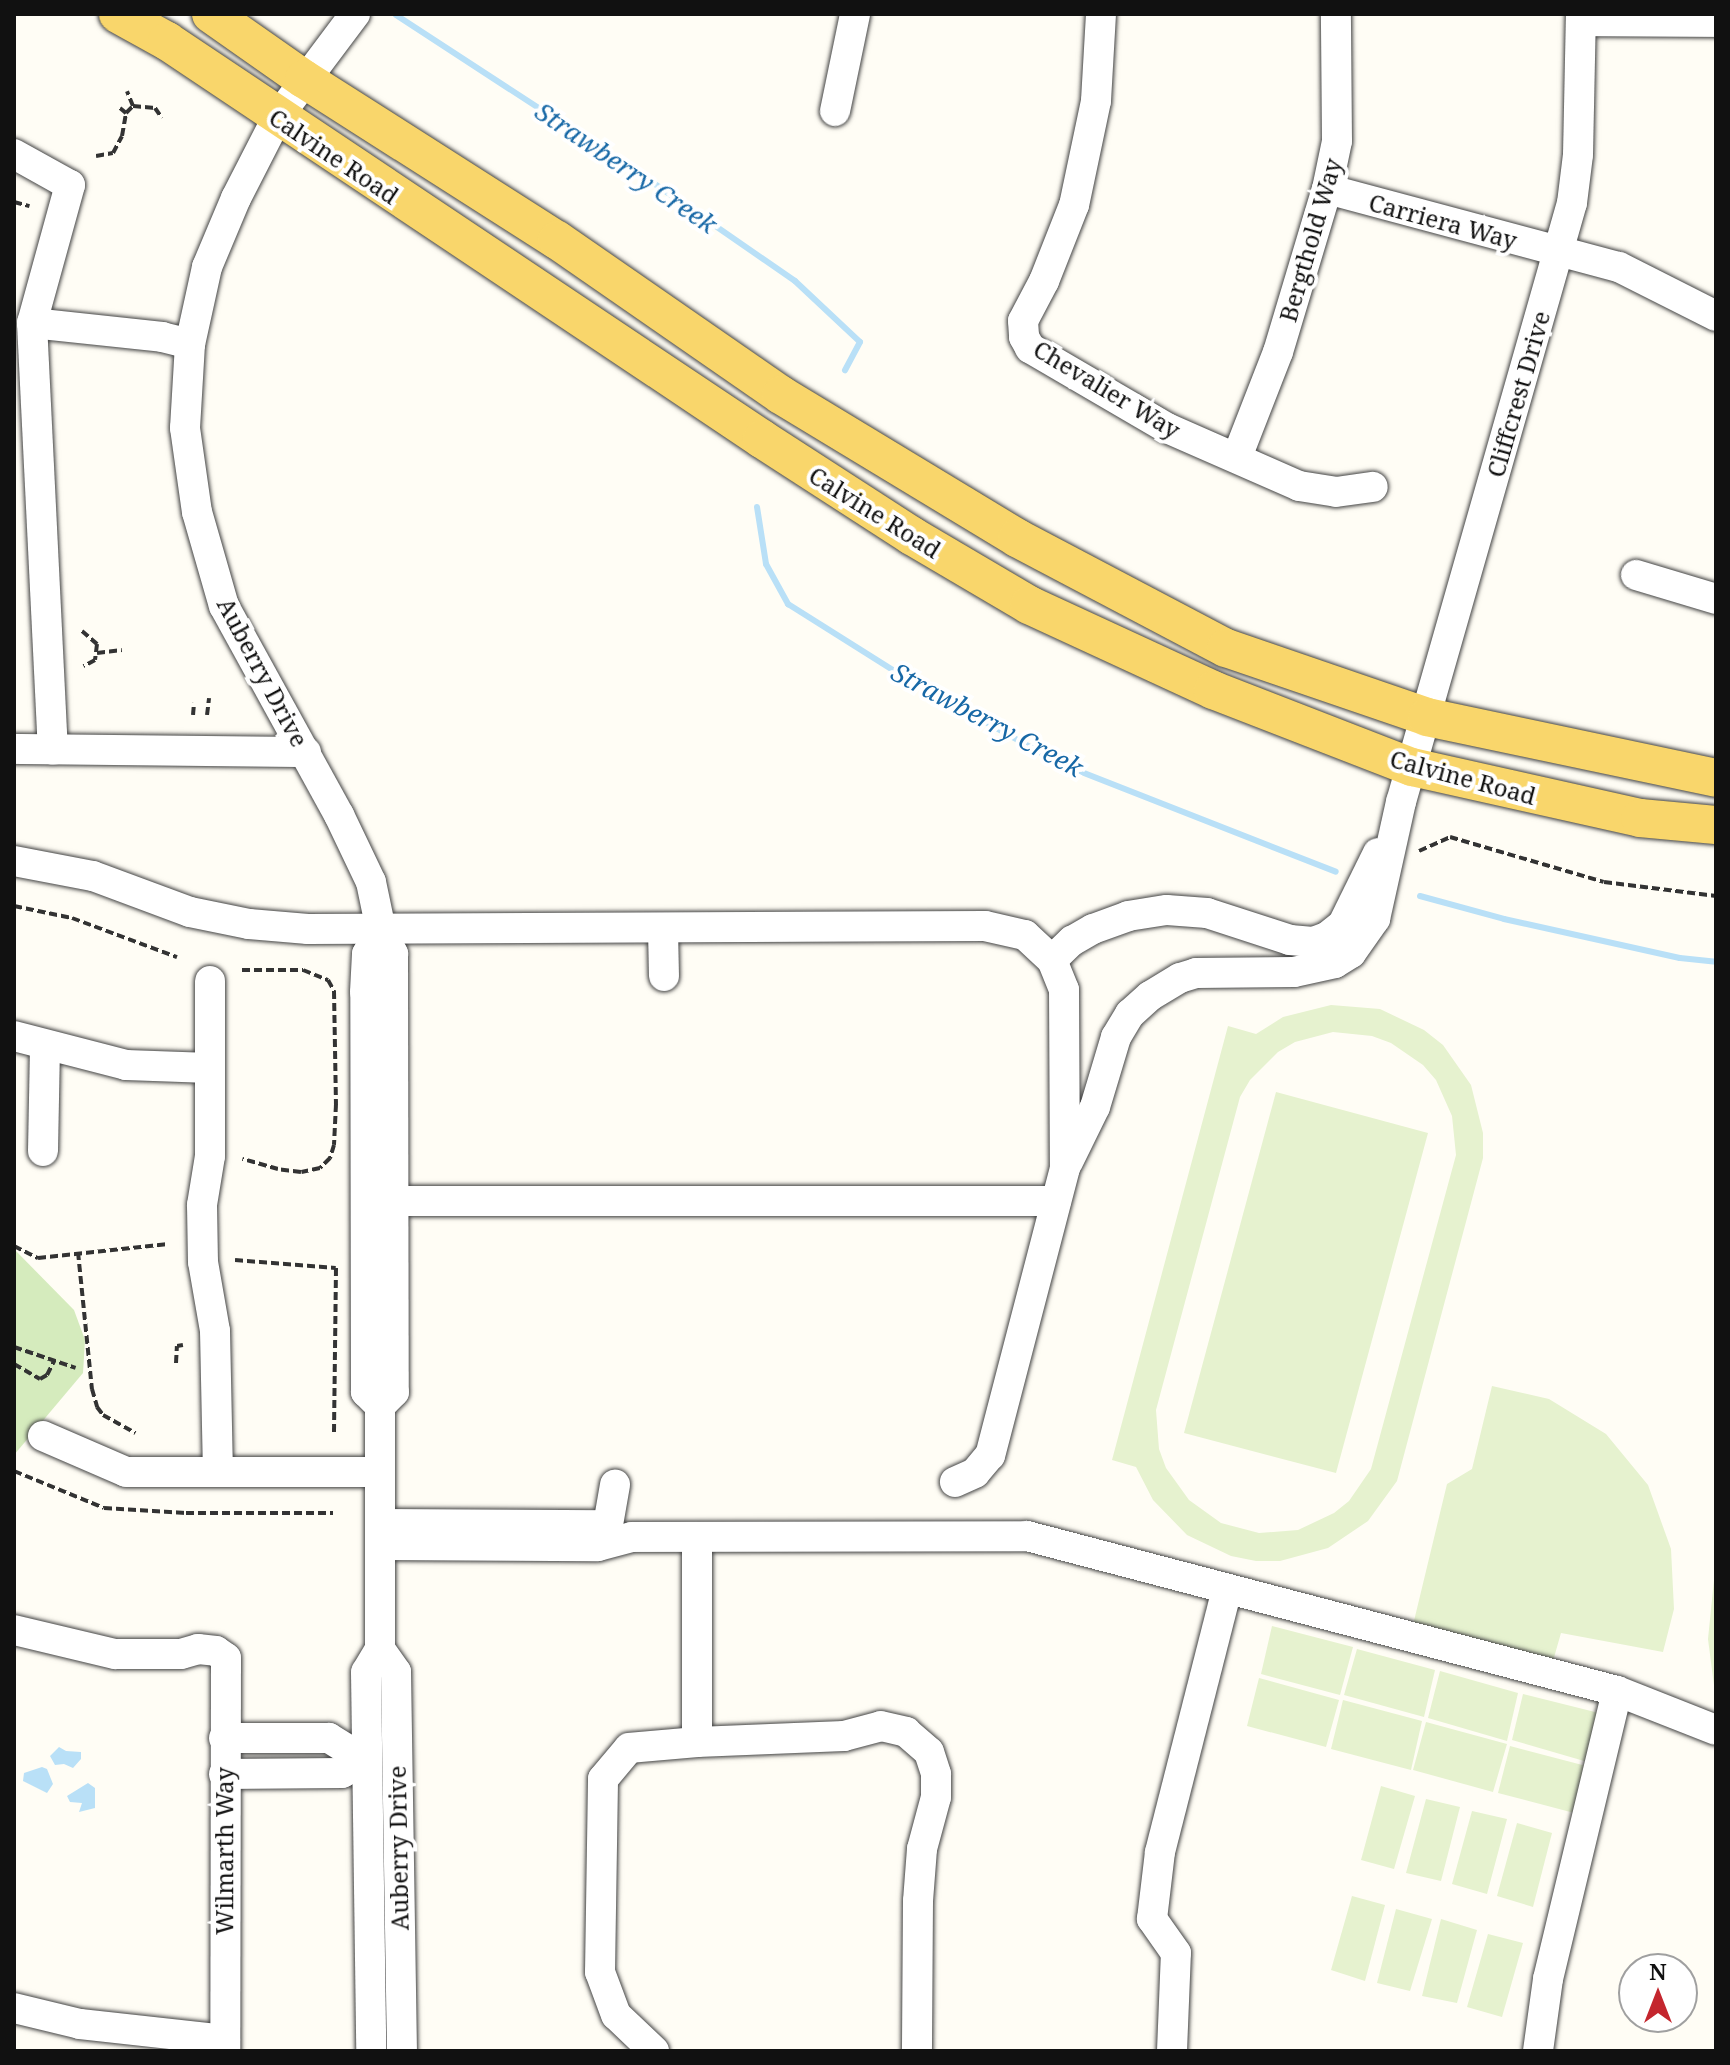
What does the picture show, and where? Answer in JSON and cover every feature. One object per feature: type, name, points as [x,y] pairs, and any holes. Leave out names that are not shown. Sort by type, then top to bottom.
[{"type":"main road","name":"Calvine Road","points":[[118,14],[167,41],[277,118],[849,496],[1029,605],[1213,690],[1412,767],[1640,818],[1716,825]]},
{"type":"main road","name":"Calvine Road","points":[[211,14],[304,79],[557,240],[781,395],[1017,538],[1226,648],[1427,717],[1716,778]]},
{"type":"street","points":[[835,111],[855,14]]},
{"type":"street","name":"Chevalier Way","points":[[1101,14],[1096,101],[1077,192],[1060,244],[1023,321],[1024,337],[1030,348],[1167,428],[1317,491],[1373,487]]},
{"type":"street","name":"Bergthold Way","points":[[1237,457],[1278,352],[1327,189],[1337,141],[1336,14]]},
{"type":"street","points":[[1581,17],[1716,22]]},
{"type":"street","name":"Cliffcrest Drive","points":[[1400,809],[1572,203],[1578,155],[1581,17]]},
{"type":"street","name":"Auberry Drive","points":[[348,25],[277,118],[236,198],[207,267],[190,344],[185,428],[197,512],[224,606],[306,752],[371,882],[381,930],[393,954],[394,1392],[380,1406],[380,1649],[366,1672],[371,2051]]},
{"type":"street","points":[[14,154],[70,185],[32,323],[25,445],[53,749]]},
{"type":"street","name":"Carriera Way","points":[[1327,189],[1619,267],[1716,316]]},
{"type":"street","points":[[32,323],[162,337],[190,344]]},
{"type":"street","points":[[1636,575],[1716,599]]},
{"type":"street","points":[[14,749],[306,752]]},
{"type":"street","points":[[1052,960],[1072,941],[1093,929],[1128,916],[1157,911],[1207,913],[1302,943],[1327,937],[1343,924],[1400,809]]},
{"type":"street","points":[[955,1482],[975,1473],[990,1455],[1065,1168],[1095,1107],[1116,1037],[1130,1014],[1172,981],[1196,973],[1294,972],[1335,963],[1351,953],[1375,919],[1400,809]]},
{"type":"street","points":[[14,861],[93,876],[190,912],[249,924],[381,930],[985,926],[1025,935],[1052,960],[1062,978],[1065,1005],[1065,1168]]},
{"type":"street","points":[[663,929],[664,976]]},
{"type":"street","name":"Auberry Drive","points":[[380,1406],[366,1392],[365,992],[367,954],[381,930]]},
{"type":"street","points":[[210,981],[210,1156],[202,1205],[202,1234],[203,1262],[215,1331],[218,1472]]},
{"type":"street","points":[[14,1036],[126,1065],[210,1068]]},
{"type":"street","points":[[43,1151],[45,1045]]},
{"type":"street","points":[[394,1201],[1056,1201]]},
{"type":"street","points":[[43,1436],[126,1472],[380,1472]]},
{"type":"street","points":[[604,1531],[615,1485]]},
{"type":"street","points":[[381,1535],[604,1531],[632,1537],[697,1538],[1027,1536],[1617,1691],[1716,1730]]},
{"type":"street","points":[[697,1538],[697,1742]]},
{"type":"street","points":[[1172,2051],[1176,1953],[1152,1919],[1160,1852],[1227,1589]]},
{"type":"street","name":"Wilmarth Way","points":[[14,1630],[115,1654],[181,1654],[198,1649],[221,1654],[228,1667],[224,1738],[225,2046]]},
{"type":"street","name":"Auberry Drive","points":[[380,1649],[396,1672],[402,2051]]},
{"type":"street","points":[[1538,2051],[1548,1979],[1617,1691]]},
{"type":"street","points":[[654,2051],[616,2015],[600,1972],[603,1779],[629,1748],[844,1736],[881,1726],[906,1732],[929,1752],[936,1774],[936,1797],[922,1849],[918,1901],[917,2051]]},
{"type":"street","points":[[224,1738],[329,1738],[366,1761]]},
{"type":"street","points":[[224,1774],[342,1773],[366,1761]]},
{"type":"street","points":[[14,2008],[93,2026],[225,2046]]},
{"type":"path","points":[[127,91],[133,106]]},
{"type":"path","points":[[96,156],[113,153],[122,136],[126,113],[133,106]]},
{"type":"path","points":[[133,106],[155,108],[162,118]]},
{"type":"path","points":[[120,108],[126,113]]},
{"type":"path","points":[[14,202],[29,206]]},
{"type":"path","points":[[82,631],[94,638],[97,653],[95,660],[84,666]]},
{"type":"path","points":[[97,653],[122,650]]},
{"type":"path","points":[[207,715],[209,698]]},
{"type":"path","points":[[193,715],[194,703]]},
{"type":"path","points":[[1419,851],[1450,837],[1604,882],[1716,896]]},
{"type":"path","points":[[14,906],[72,918],[177,957]]},
{"type":"path","points":[[242,970],[303,970],[328,980],[334,991],[336,1104],[334,1145],[330,1158],[320,1168],[301,1172],[242,1159]]},
{"type":"path","points":[[14,1246],[38,1258],[168,1244]]},
{"type":"path","points":[[78,1252],[92,1389],[97,1407],[135,1433]]},
{"type":"path","points":[[235,1260],[336,1268],[334,1433]]},
{"type":"path","points":[[176,1363],[177,1346],[183,1345]]},
{"type":"path","points":[[14,1347],[76,1368]]},
{"type":"path","points":[[14,1364],[40,1379],[47,1375],[54,1361]]},
{"type":"path","points":[[14,1471],[104,1508],[186,1513],[333,1513]]},
{"type":"green space","points":[[1331,1005],[1380,1009],[1424,1030],[1443,1045],[1471,1085],[1483,1133],[1483,1158],[1397,1481],[1368,1521],[1328,1548],[1280,1561],[1256,1561],[1231,1556],[1187,1535],[1153,1500],[1136,1467],[1112,1460],[1228,1026],[1256,1034],[1283,1017]],"holes":[[[1333,1032],[1372,1036],[1391,1043],[1423,1065],[1436,1080],[1452,1116],[1456,1155],[1371,1469],[1349,1501],[1334,1513],[1298,1530],[1259,1533],[1221,1523],[1189,1500],[1166,1468],[1159,1449],[1156,1410],[1240,1097],[1250,1080],[1278,1052],[1295,1042]]]},
{"type":"green space","points":[[1276,1092],[1428,1133],[1336,1473],[1184,1433]]},
{"type":"green space","points":[[14,1249],[74,1310],[85,1340],[83,1373],[14,1455]]},
{"type":"green space","points":[[1492,1386],[1549,1399],[1606,1434],[1648,1485],[1671,1549],[1674,1609],[1663,1652],[1561,1633],[1553,1661],[1413,1625],[1447,1484],[1472,1469]]},
{"type":"green space","points":[[1716,1560],[1716,1701],[1708,1639]]},
{"type":"green space","points":[[1272,1626],[1353,1647],[1340,1695],[1261,1674]]},
{"type":"green space","points":[[1357,1649],[1435,1670],[1424,1717],[1344,1695]]},
{"type":"green space","points":[[1440,1671],[1518,1693],[1507,1741],[1428,1718]]},
{"type":"green space","points":[[1259,1678],[1339,1700],[1326,1747],[1247,1726]]},
{"type":"green space","points":[[1523,1694],[1603,1714],[1591,1763],[1512,1740]]},
{"type":"green space","points":[[1343,1700],[1422,1721],[1411,1770],[1331,1749]]},
{"type":"green space","points":[[1426,1722],[1507,1744],[1493,1792],[1413,1770]]},
{"type":"green space","points":[[1510,1746],[1590,1767],[1578,1814],[1498,1793]]},
{"type":"green space","points":[[1381,1786],[1415,1796],[1394,1869],[1361,1860]]},
{"type":"green space","points":[[1426,1799],[1460,1807],[1441,1881],[1406,1873]]},
{"type":"green space","points":[[1472,1811],[1507,1819],[1487,1894],[1452,1884]]},
{"type":"green space","points":[[1517,1823],[1552,1833],[1533,1907],[1497,1896]]},
{"type":"green space","points":[[1352,1896],[1385,1905],[1365,1981],[1331,1970]]},
{"type":"green space","points":[[1396,1909],[1432,1919],[1410,1991],[1377,1983]]},
{"type":"green space","points":[[1441,1919],[1477,1930],[1457,2003],[1422,1996]]},
{"type":"green space","points":[[1488,1934],[1523,1943],[1502,2017],[1467,2007]]},
{"type":"water","points":[[59,1747],[81,1752],[81,1759],[73,1768],[64,1764],[55,1765],[50,1756]]},
{"type":"water","points":[[42,1767],[47,1769],[53,1784],[47,1793],[23,1781],[24,1773]]},
{"type":"water","points":[[88,1783],[95,1788],[95,1808],[79,1812],[82,1803],[70,1802],[67,1796]]},
{"type":"waterway","name":"Strawberry Creek","points":[[396,15],[652,182],[795,281],[860,342],[845,370]]},
{"type":"waterway","name":"Strawberry Creek","points":[[757,507],[766,564],[788,604],[904,677],[1061,764],[1336,872]]},
{"type":"waterway","name":"Strawberry Creek","points":[[1420,896],[1504,919],[1680,958],[1716,962]]}]
